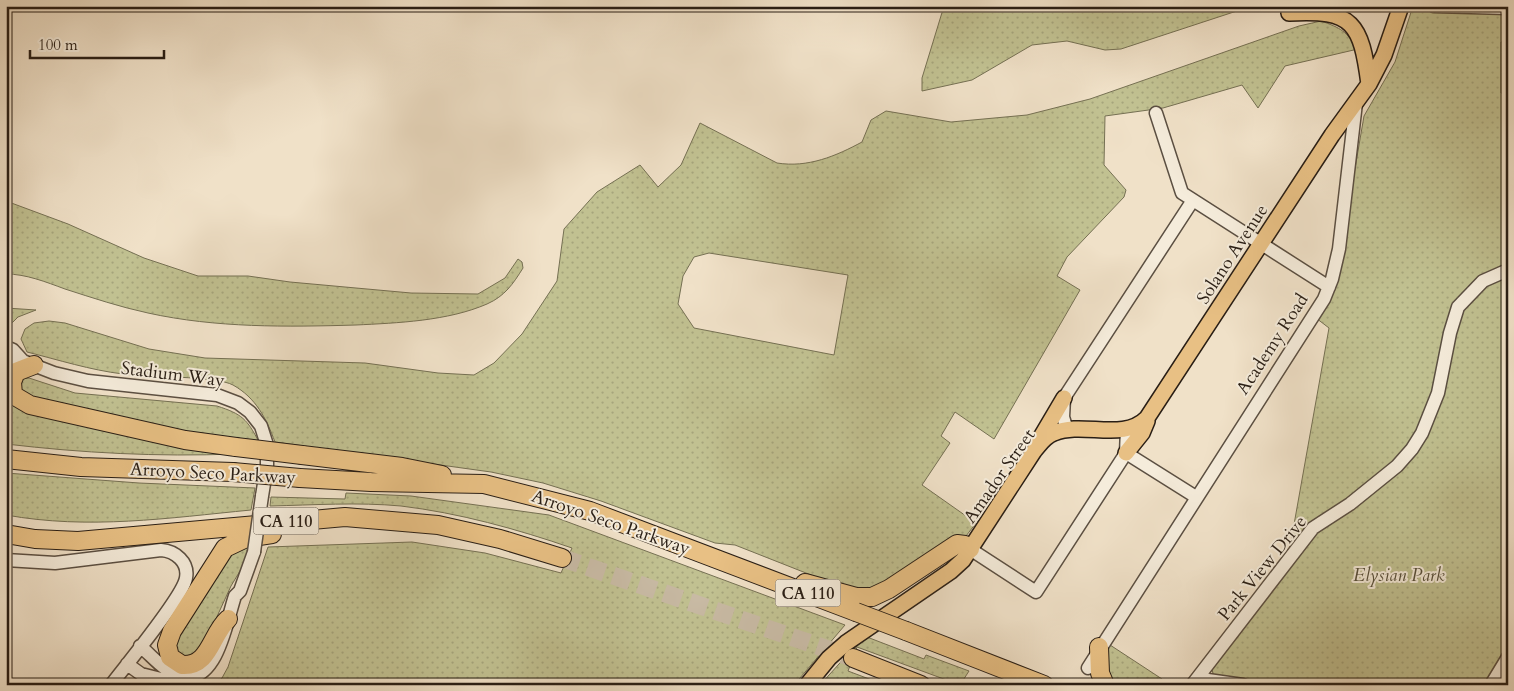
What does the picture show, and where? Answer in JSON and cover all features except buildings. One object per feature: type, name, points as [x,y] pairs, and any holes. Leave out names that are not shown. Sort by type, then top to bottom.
[{"type":"highway","points":[[29,363],[16,372],[10,392],[30,405],[185,440],[402,467],[484,484]]},
{"type":"highway","name":"Arroyo Seco Parkway","points":[[10,460],[81,466],[233,472],[371,482],[484,484],[590,511],[760,574],[906,631],[949,650],[1044,685]]},
{"type":"highway","name":"CA 110","points":[[6,534],[35,539],[78,541],[345,517],[438,525],[500,539],[562,558]]},
{"type":"highway","points":[[228,618],[220,626],[206,655],[199,662],[182,665],[170,657],[167,645],[172,631],[220,553],[234,543],[265,534],[310,530],[438,525]]},
{"type":"highway","points":[[760,574],[830,588],[864,598],[889,589],[957,544],[965,544],[970,549]]},
{"type":"highway","points":[[1099,647],[1100,673],[1105,685]]},
{"type":"highway","points":[[854,658],[921,685]]},
{"type":"highway","points":[[878,667],[896,685]]},
{"type":"main road","name":"Academy Road","points":[[1356,103],[1369,84],[1384,55],[1401,6]]},
{"type":"main road","points":[[1289,13],[1319,11],[1345,20],[1360,37],[1369,84]]},
{"type":"main road","name":"Solano Avenue","points":[[1126,453],[1142,433],[1138,424],[1261,244],[1332,135],[1356,103]]},
{"type":"main road","points":[[1034,451],[1046,426],[1064,398]]},
{"type":"main road","points":[[1068,430],[1138,424]]},
{"type":"main road","name":"Amador Street","points":[[807,685],[829,658],[846,644],[951,571],[970,549],[1034,451],[1048,436],[1068,430]]},
{"type":"street","points":[[1434,6],[1508,8]]},
{"type":"street","name":"Academy Road","points":[[1088,668],[1099,647],[1319,307],[1329,287],[1339,249],[1356,103]]},
{"type":"street","points":[[1156,113],[1182,193],[1329,287]]},
{"type":"street","points":[[1068,430],[1063,417],[1064,398],[1194,200]]},
{"type":"street","name":"Park View Drive","points":[[1196,680],[1313,528],[1350,504],[1397,466],[1412,450],[1422,433],[1438,393],[1450,333],[1458,306],[1483,280],[1508,270]]},
{"type":"street","name":"Stadium Way","points":[[6,347],[13,350],[29,363],[54,373],[88,381],[217,395],[238,402],[261,426],[266,445],[267,465],[254,552],[240,591],[235,596],[213,662],[203,672],[182,677],[172,673],[140,646]]},
{"type":"street","name":"Stadium Way","points":[[6,362],[29,363]]},
{"type":"street","points":[[970,549],[1036,592],[1126,453],[1138,424]]},
{"type":"street","points":[[1126,453],[1196,497]]},
{"type":"street","points":[[6,560],[55,563],[167,550],[177,555],[183,562],[186,580],[169,608],[111,685]]},
{"type":"street","name":"Stadium Way","points":[[127,664],[141,674],[179,684],[192,684],[209,678],[223,656],[242,599],[240,591]]},
{"type":"street","points":[[1491,685],[1508,657]]},
{"type":"street","points":[[1196,680],[1243,685]]},
{"type":"green space","points":[[944,6],[1252,6],[1121,49],[1105,50],[1067,41],[1032,45],[972,80],[922,91],[922,78]]},
{"type":"green space","name":"Elysian Park","points":[[1413,6],[1508,6],[1508,685],[1207,685],[1213,674],[1212,669],[1292,561],[1295,540],[1290,547],[1329,328],[1316,318],[1341,250],[1364,116],[1395,62]]},
{"type":"green space","points":[[1321,21],[1328,23],[1346,34],[1358,49],[1285,66],[1258,108],[1242,85],[1163,108],[1105,116],[1104,165],[1126,190],[1124,197],[1067,257],[1057,276],[1080,290],[994,439],[955,412],[941,436],[950,443],[922,485],[976,523],[966,536],[868,593],[849,590],[735,545],[715,543],[601,501],[543,483],[491,472],[275,442],[268,425],[254,402],[233,385],[212,380],[133,375],[99,370],[27,352],[21,339],[25,329],[34,323],[49,321],[65,323],[149,349],[205,358],[365,363],[438,373],[474,375],[494,363],[522,334],[557,281],[564,229],[597,192],[640,165],[658,187],[681,165],[700,123],[777,163],[800,164],[821,160],[862,142],[871,120],[886,111],[951,122],[1027,115],[1090,99],[1299,26]],"holes":[[[709,253],[848,275],[834,355],[694,328],[678,304],[683,276],[694,257]]]},
{"type":"green space","points":[[1501,42],[1508,42],[1508,93],[1501,93]]},
{"type":"green space","points":[[6,201],[68,224],[144,258],[198,276],[248,276],[290,282],[411,293],[478,294],[505,278],[518,259],[522,262],[523,268],[508,289],[493,301],[472,310],[439,318],[356,325],[278,326],[226,324],[174,318],[138,311],[21,275],[6,274]]},
{"type":"green space","points":[[6,308],[36,310],[18,317],[6,329]]},
{"type":"green space","points":[[29,378],[75,393],[217,406],[243,418],[259,442],[236,442],[36,400],[26,394],[21,387],[21,379]]},
{"type":"green space","points":[[6,397],[235,454],[177,455],[120,453],[6,444]]},
{"type":"green space","points":[[6,473],[139,483],[255,488],[251,510],[159,519],[68,522],[6,515]]},
{"type":"green space","points":[[346,493],[411,496],[549,515],[845,625],[794,685],[214,685],[222,678],[228,667],[268,547],[412,542],[485,553],[561,573],[572,548],[488,522],[423,509],[352,504],[270,506],[271,497],[345,499]]},
{"type":"green space","points":[[249,543],[246,561],[231,586],[198,658],[186,661],[177,655],[174,646],[179,635],[230,551]]},
{"type":"green space","points":[[867,637],[924,659],[926,655],[969,671],[960,685],[857,647],[848,671],[885,685],[820,685],[848,654]]},
{"type":"green space","points":[[1107,643],[1162,679],[1160,682],[1165,685],[1113,685],[1109,681]]},
{"type":"tunnel","points":[[562,558],[850,657]]}]
